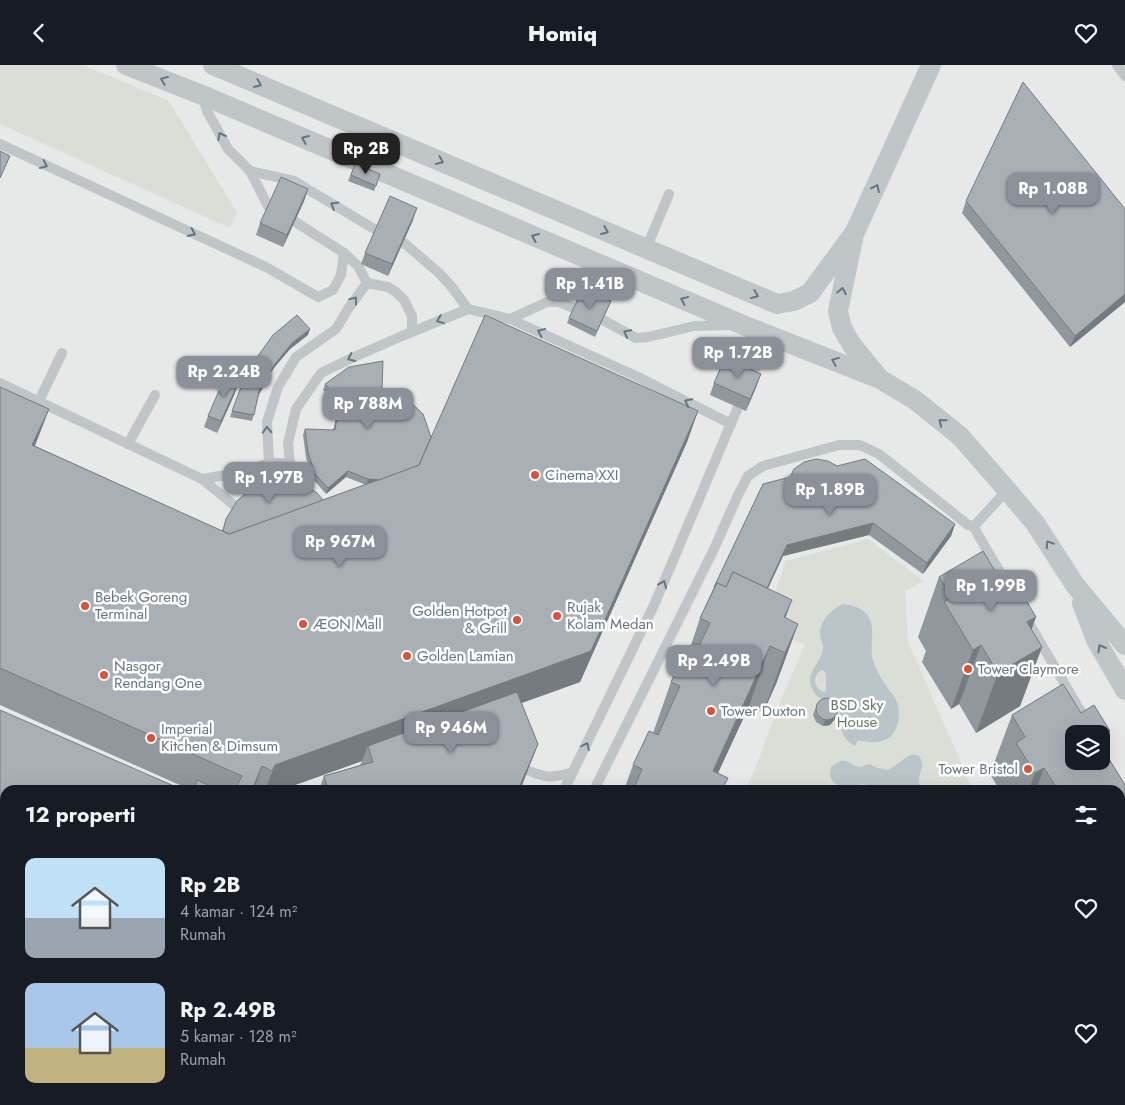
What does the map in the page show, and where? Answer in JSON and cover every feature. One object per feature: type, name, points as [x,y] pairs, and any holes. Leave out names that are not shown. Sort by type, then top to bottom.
[{"type":"street","points":[[126,65],[202,95],[767,335],[880,379],[915,400],[960,436],[1035,523],[1075,585],[1125,645]]},
{"type":"street","points":[[213,65],[777,305],[794,301],[810,293],[855,232],[931,65]]},
{"type":"street","points":[[345,156],[358,127]]},
{"type":"street","points":[[855,232],[838,311],[842,328],[852,345],[880,379]]},
{"type":"street","points":[[767,335],[777,305]]},
{"type":"street","points":[[1075,585],[1096,640],[1125,690]]},
{"type":"lane","points":[[1117,65],[1125,75]]},
{"type":"lane","points":[[202,95],[208,111],[228,149],[250,171],[268,206]]},
{"type":"lane","points":[[0,144],[266,267],[318,297],[333,290],[341,275],[344,253]]},
{"type":"lane","points":[[250,171],[294,181],[376,231]]},
{"type":"lane","points":[[646,249],[669,194]]},
{"type":"lane","points":[[294,221],[344,253],[358,266],[367,283]]},
{"type":"lane","points":[[403,242],[439,273],[468,309]]},
{"type":"lane","points":[[367,283],[388,287],[396,291],[404,300],[412,316],[412,331]]},
{"type":"lane","points":[[269,463],[267,422],[278,387],[296,357],[336,329],[367,283]]},
{"type":"lane","points":[[510,319],[547,302],[559,302],[574,308]]},
{"type":"lane","points":[[300,488],[290,463],[288,443],[296,409],[321,373],[412,331],[468,309],[510,319],[636,376],[731,424]]},
{"type":"lane","points":[[603,321],[636,338],[648,337],[694,325],[743,325]]},
{"type":"lane","points":[[749,382],[760,358],[760,351],[767,335]]},
{"type":"lane","points":[[38,401],[62,353]]},
{"type":"lane","points":[[0,383],[202,479],[234,506]]},
{"type":"lane","points":[[128,444],[155,395]]},
{"type":"lane","points":[[566,785],[655,603],[738,407]]},
{"type":"lane","points":[[596,785],[714,549],[748,476],[763,466],[839,445],[860,445],[879,454],[968,525],[973,526],[1089,725]]},
{"type":"lane","points":[[202,479],[244,472],[269,463],[290,463]]},
{"type":"lane","points":[[973,526],[1007,490]]},
{"type":"lane","points":[[524,769],[542,776],[554,778],[573,772]]},
{"type":"shaded area","points":[[0,65],[1125,65],[1125,785],[0,785]]},
{"type":"shaded area","points":[[843,604],[851,605],[867,615],[872,628],[873,660],[881,678],[898,704],[899,719],[896,728],[891,736],[880,742],[858,740],[855,746],[850,743],[843,734],[840,708],[832,701],[817,697],[811,685],[811,675],[823,649],[820,634],[822,624],[827,616]],"holes":[[[822,670],[825,672],[826,685],[825,692],[821,691],[815,682],[816,675]]]},
{"type":"shaded area","points":[[913,754],[919,756],[922,765],[919,785],[838,785],[833,782],[830,775],[831,767],[841,761],[862,767],[869,764],[888,770]]},
{"type":"green space","points":[[0,65],[83,65],[169,101],[237,213],[230,228],[0,124]]},
{"type":"green space","name":"BSD Sky House","points":[[868,539],[924,581],[905,591],[908,642],[971,785],[748,785],[805,644],[762,629],[786,561]]},
{"type":"building","points":[[1023,82],[1125,209],[1125,294],[1075,336],[966,201]]},
{"type":"building","points":[[0,151],[10,156],[0,178]]},
{"type":"building","points":[[355,164],[380,174],[376,186],[351,175]]},
{"type":"building","points":[[281,177],[308,189],[287,235],[260,223]]},
{"type":"building","points":[[390,196],[417,208],[392,264],[365,253]]},
{"type":"building","points":[[583,288],[611,301],[597,331],[569,318]]},
{"type":"building","points":[[297,315],[310,329],[292,343],[275,364],[259,391],[254,415],[232,411],[243,382],[258,356],[273,335]]},
{"type":"building","name":"ÆON Mall","points":[[485,315],[698,411],[591,651],[275,765],[272,771],[262,766],[254,785],[238,785],[242,776],[0,668],[0,387],[49,409],[32,445],[229,534],[419,465]]},
{"type":"building","points":[[725,358],[761,374],[750,399],[714,383]]},
{"type":"building","points":[[383,361],[382,388],[403,395],[423,414],[431,437],[419,465],[379,480],[368,479],[348,471],[328,488],[315,474],[308,452],[305,429],[335,430],[337,416],[345,404],[325,384],[349,367]]},
{"type":"building","points":[[226,375],[239,381],[221,421],[208,416]]},
{"type":"building","points":[[816,459],[828,461],[837,466],[865,459],[955,524],[927,563],[873,523],[787,545],[767,588],[733,572],[726,587],[717,583],[714,587],[763,484],[790,477],[794,469],[804,462]]},
{"type":"building","points":[[288,481],[302,482],[323,500],[229,534],[223,531],[226,519],[237,501],[247,492],[266,484]]},
{"type":"building","points":[[983,551],[998,576],[1008,570],[1036,617],[1027,622],[1042,647],[998,673],[981,645],[973,650],[944,602],[952,597],[939,577]]},
{"type":"building","name":"Tower Duxton","points":[[733,572],[792,600],[784,617],[798,624],[785,653],[770,646],[713,771],[728,778],[724,785],[635,785],[642,769],[633,765],[649,731],[658,735],[680,686],[671,682],[686,650],[695,654],[710,623],[700,618],[717,583],[726,587]]},
{"type":"building","points":[[1063,684],[1081,713],[1094,705],[1106,725],[1065,725],[1065,770],[1110,770],[1110,761],[1125,785],[1055,785],[1044,768],[1035,773],[1016,743],[1025,737],[1012,715]]},
{"type":"building","points":[[517,692],[538,744],[520,785],[327,785],[324,776],[373,762],[368,746]]},
{"type":"building","points":[[827,698],[835,701],[838,709],[835,717],[827,720],[819,717],[816,709],[819,701]]},
{"type":"building","points":[[0,710],[172,785],[0,785]]},
{"type":"building","points":[[197,780],[208,785],[196,785]]},
{"type":"place","name":"Cinema XXI","points":[[535,475]]},
{"type":"place","name":"Bebek Goreng Terminal","points":[[85,606]]},
{"type":"place","name":"Rujak Kolam Medan","points":[[557,616]]},
{"type":"place","name":"Golden Hotpot & Grill","points":[[517,620]]},
{"type":"place","name":"ÆON Mall","points":[[303,624]]},
{"type":"place","name":"Golden Lamian","points":[[407,656]]},
{"type":"place","name":"Tower Claymore","points":[[968,669]]},
{"type":"place","name":"Nasgor Rendang One","points":[[104,675]]},
{"type":"place","name":"Tower Duxton","points":[[711,711]]},
{"type":"place","name":"Imperial Kitchen & Dimsum","points":[[151,738]]},
{"type":"place","name":"Tower Bristol","points":[[1028,769]]}]
